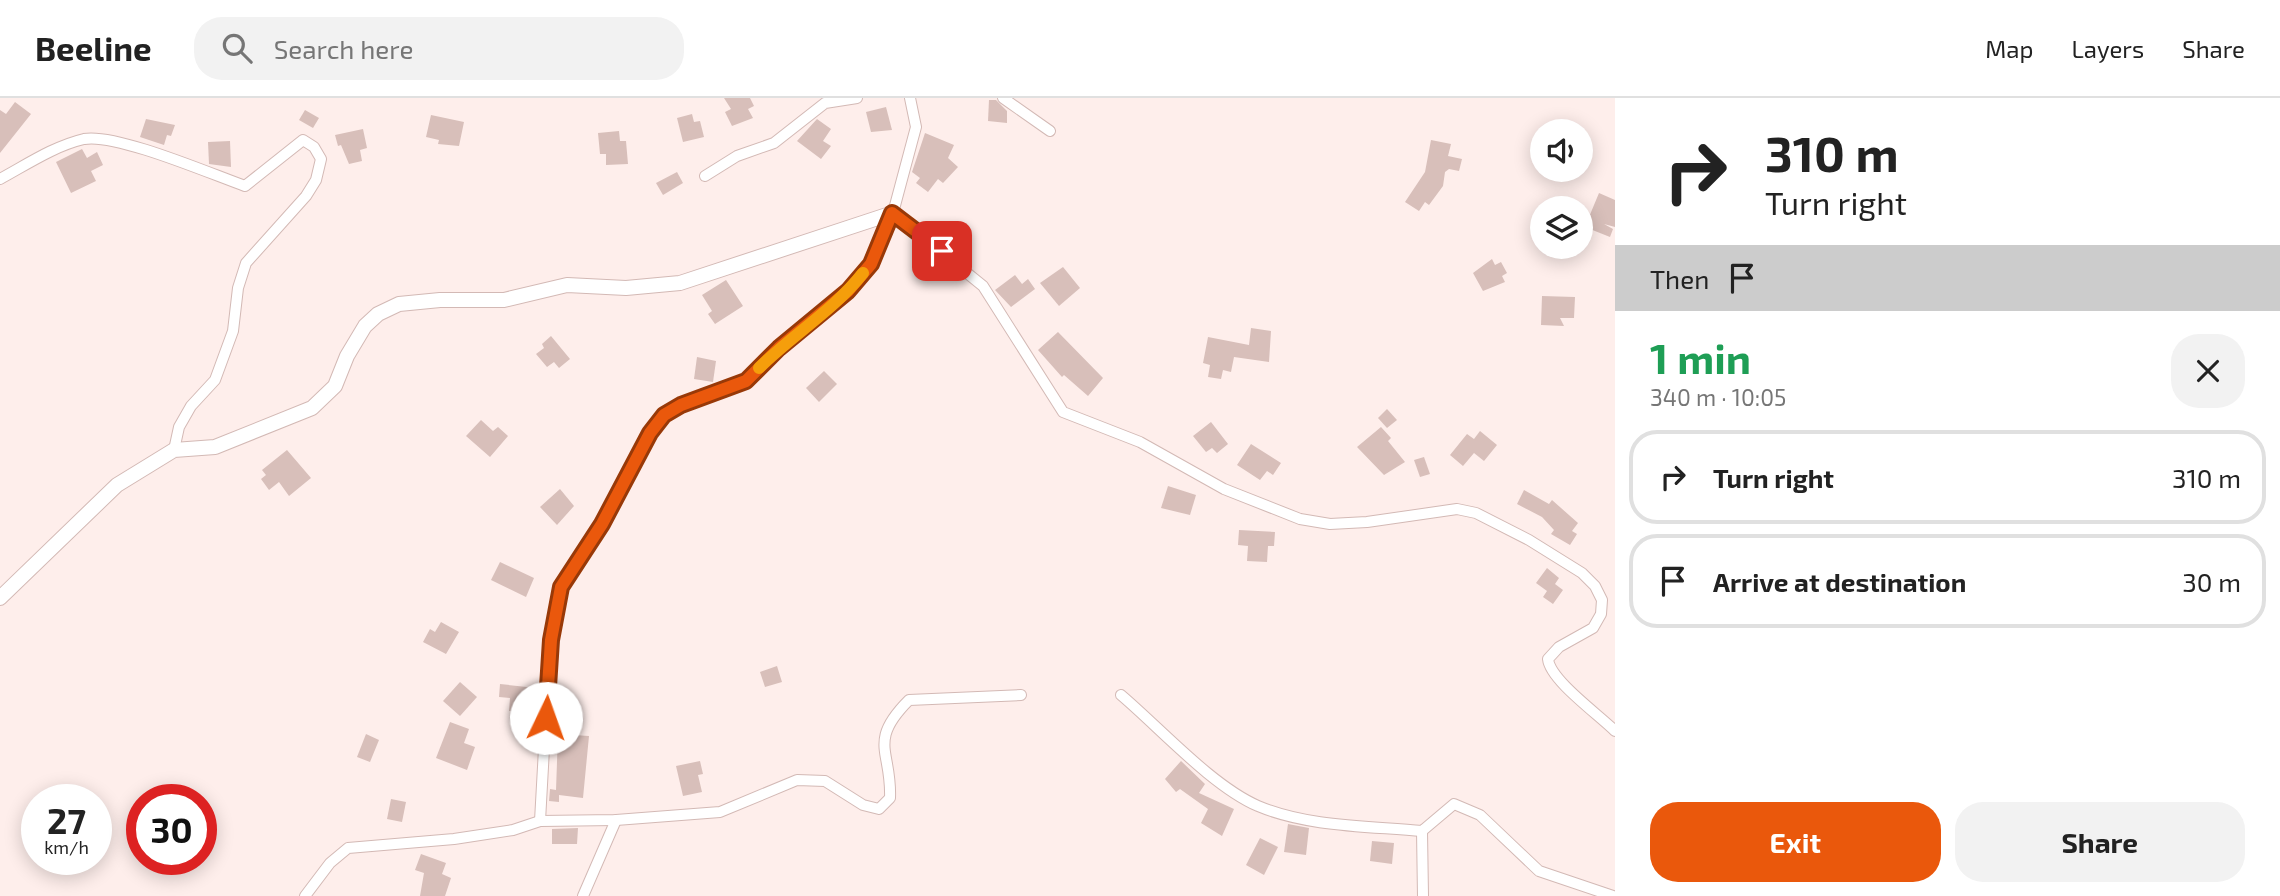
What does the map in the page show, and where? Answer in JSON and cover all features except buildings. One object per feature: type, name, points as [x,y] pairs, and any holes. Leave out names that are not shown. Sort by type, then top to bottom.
[{"type":"street","points":[[705,176],[737,156],[774,143],[825,103],[857,98]]},
{"type":"street","points":[[540,821],[551,640],[561,587],[602,524],[650,433],[664,415],[681,405],[746,381],[779,348],[848,291],[871,264],[892,213],[916,127],[910,98]]},
{"type":"street","points":[[1003,98],[1050,131]]},
{"type":"street","points":[[0,179],[47,153],[86,139],[125,144],[245,186],[303,140],[314,147],[321,159],[316,180],[287,220],[246,262],[238,288],[233,331],[215,380],[191,406],[180,427],[174,450]]},
{"type":"street","points":[[0,598],[117,485],[174,450],[215,447],[312,408],[335,386],[347,356],[365,326],[378,314],[399,304],[440,300],[504,300],[567,285],[626,288],[680,283],[892,213]]},
{"type":"street","points":[[892,213],[983,286],[1063,412],[1140,442],[1224,489],[1300,519],[1331,523],[1367,522],[1457,509],[1476,513],[1529,540],[1582,573],[1598,593],[1601,614],[1593,628],[1559,647],[1548,659],[1549,669],[1559,682],[1590,706],[1615,731]]},
{"type":"street","points":[[304,896],[330,863],[348,848],[454,839],[513,830],[540,821],[615,820],[720,812],[797,780],[825,781],[863,805],[879,809],[890,798],[884,739],[890,719],[909,700],[1021,695]]},
{"type":"street","points":[[1121,695],[1228,789],[1259,806],[1323,822],[1422,831],[1454,804],[1480,815],[1539,871],[1613,896]]},
{"type":"street","points":[[583,896],[615,820]]},
{"type":"street","points":[[1422,831],[1423,896]]},
{"type":"slow traffic","points":[[759,368],[848,291],[863,273]]},
{"type":"route","points":[[546,718],[551,640],[561,587],[602,524],[650,433],[664,415],[681,405],[746,381],[779,348],[848,291],[871,264],[892,213],[942,251]]}]
